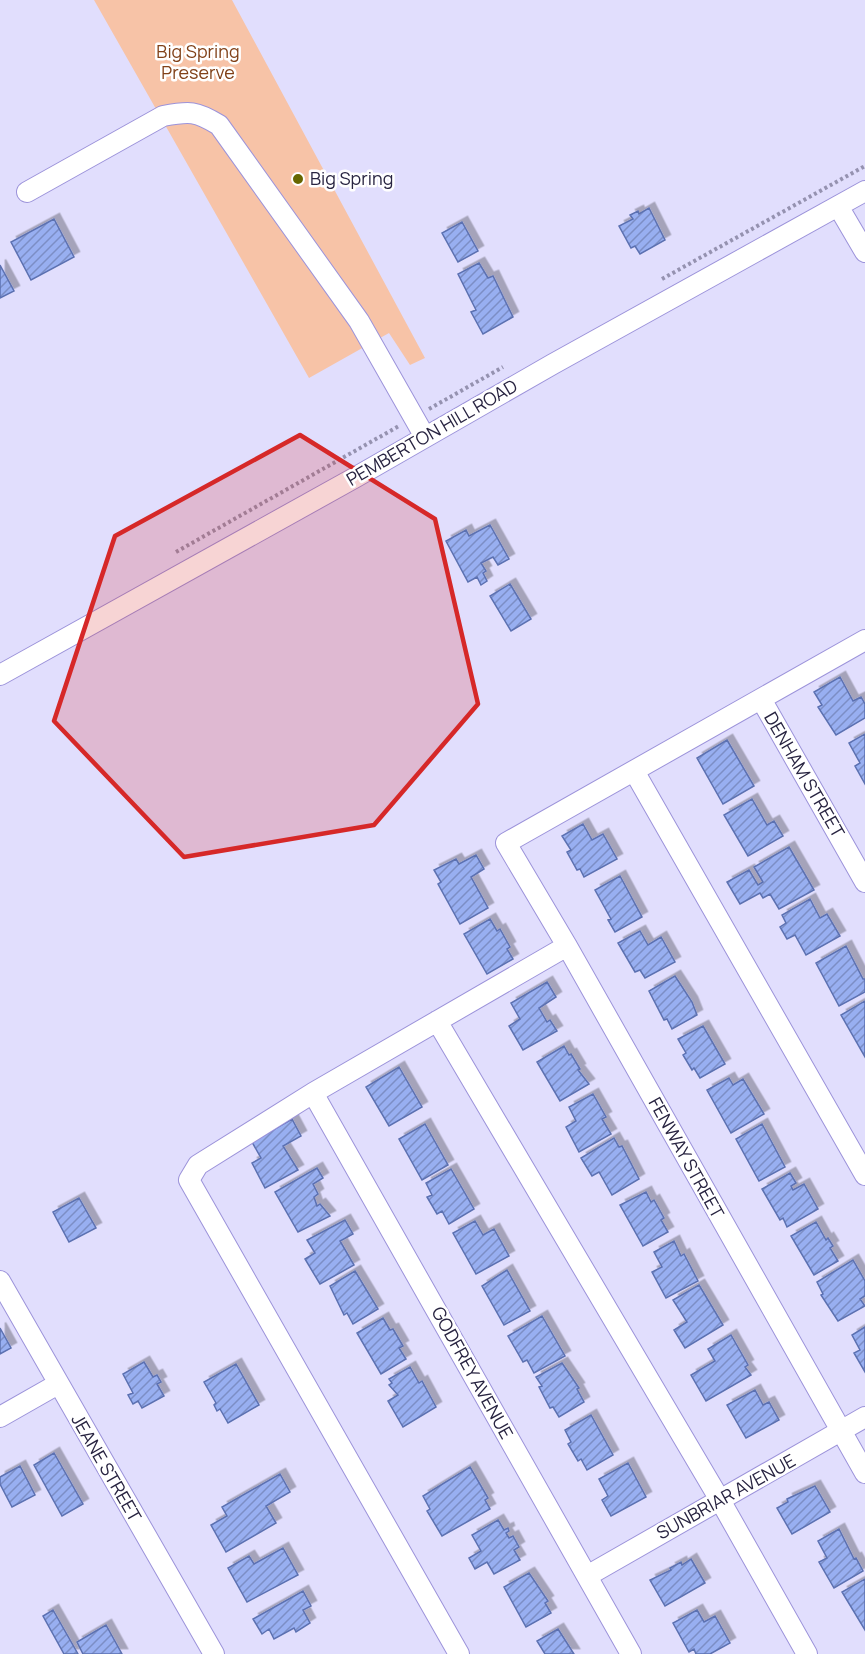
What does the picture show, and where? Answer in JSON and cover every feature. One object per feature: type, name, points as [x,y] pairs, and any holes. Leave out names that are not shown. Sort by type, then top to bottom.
[{"type":"street","points":[[27,192],[163,116],[184,112],[200,114],[219,125],[359,321],[425,437]]},
{"type":"street","name":"PEMBERTON HILL ROAD","points":[[0,675],[553,363],[865,191]]},
{"type":"street","points":[[838,206],[865,252]]},
{"type":"street","points":[[865,640],[634,771],[865,1175]]},
{"type":"street","name":"DENHAM STREET","points":[[761,699],[865,882]]},
{"type":"street","name":"FENWAY STREET","points":[[634,771],[506,843],[567,946],[865,1473]]},
{"type":"street","points":[[459,1654],[189,1180],[198,1165],[314,1093],[567,946]]},
{"type":"street","points":[[437,1021],[720,1500],[807,1654]]},
{"type":"street","name":"GODFREY AVENUE","points":[[314,1093],[632,1654]]},
{"type":"street","name":"JEANE STREET","points":[[0,1281],[214,1654]]},
{"type":"street","points":[[0,1417],[58,1384]]},
{"type":"street","name":"SUNBRIAR AVENUE","points":[[586,1576],[865,1417]]},
{"type":"highlighted area","points":[[300,435],[435,519],[478,704],[374,825],[184,857],[54,721],[115,536]]},
{"type":"green space","name":"Big Spring Preserve","points":[[94,0],[232,0],[425,358],[410,365],[389,333],[309,378]]},
{"type":"building","points":[[649,208],[665,240],[640,254],[635,246],[631,248],[619,226],[633,219],[630,215],[638,211],[639,214]]},
{"type":"building","points":[[54,219],[74,257],[31,280],[11,242]]},
{"type":"building","points":[[462,222],[478,251],[458,262],[442,233]]},
{"type":"building","points":[[479,263],[488,278],[493,276],[513,317],[483,334],[471,312],[476,310],[458,274]]},
{"type":"building","points":[[0,265],[14,291],[0,298]]},
{"type":"building","points":[[490,525],[509,559],[498,565],[493,557],[481,563],[486,571],[483,573],[487,581],[481,585],[477,577],[468,582],[446,541],[466,530],[469,536]]},
{"type":"building","points":[[510,584],[531,619],[511,631],[490,596]]},
{"type":"building","points":[[840,677],[853,701],[861,697],[865,704],[865,718],[836,735],[818,707],[822,705],[814,692]]},
{"type":"building","points":[[865,734],[865,784],[855,766],[860,763],[849,743]]},
{"type":"building","points":[[727,740],[754,786],[723,804],[697,758]]},
{"type":"building","points":[[752,799],[767,825],[774,821],[783,836],[748,856],[724,815]]},
{"type":"building","points":[[583,824],[592,840],[603,834],[617,859],[584,877],[580,869],[577,870],[567,852],[571,850],[562,836]]},
{"type":"building","points":[[789,847],[814,890],[779,909],[770,894],[763,898],[760,893],[740,904],[727,882],[749,870],[758,885],[763,882],[754,867]]},
{"type":"building","points":[[476,855],[484,869],[471,877],[488,908],[460,924],[438,884],[441,882],[434,870],[456,859],[459,864]]},
{"type":"building","points":[[620,876],[642,917],[615,932],[608,920],[611,919],[595,890]]},
{"type":"building","points":[[810,899],[820,918],[827,914],[840,936],[806,955],[795,935],[787,939],[780,927],[786,923],[782,915]]},
{"type":"building","points":[[490,919],[497,931],[500,929],[510,947],[507,949],[513,959],[487,974],[464,934]]},
{"type":"building","points":[[640,931],[648,945],[661,937],[675,962],[645,978],[640,970],[635,972],[618,943]]},
{"type":"building","points":[[846,946],[865,979],[865,992],[839,1006],[816,963]]},
{"type":"building","points":[[675,976],[692,1002],[697,1015],[672,1029],[667,1019],[664,1020],[649,991]]},
{"type":"building","points":[[547,982],[556,997],[539,1008],[547,1022],[550,1020],[557,1031],[523,1050],[509,1026],[520,1019],[511,1003]]},
{"type":"building","points":[[865,1001],[865,1057],[841,1015]]},
{"type":"building","points":[[703,1026],[725,1064],[700,1078],[683,1055],[686,1053],[678,1039]]},
{"type":"building","points":[[564,1046],[589,1084],[560,1101],[537,1062]]},
{"type":"building","points":[[399,1067],[422,1107],[389,1126],[366,1087]]},
{"type":"building","points":[[729,1078],[733,1085],[743,1079],[764,1114],[731,1133],[707,1090]]},
{"type":"building","points":[[593,1094],[606,1117],[602,1119],[611,1134],[579,1152],[566,1127],[576,1121],[569,1107]]},
{"type":"building","points":[[292,1119],[301,1136],[283,1146],[298,1170],[265,1188],[252,1163],[261,1158],[252,1142]]},
{"type":"building","points":[[425,1124],[448,1165],[422,1180],[399,1139]]},
{"type":"building","points":[[762,1124],[785,1167],[759,1181],[736,1139]]},
{"type":"building","points":[[614,1138],[619,1147],[622,1146],[639,1179],[612,1195],[599,1172],[592,1176],[581,1158]]},
{"type":"building","points":[[317,1168],[323,1178],[313,1184],[318,1194],[314,1197],[317,1206],[320,1204],[330,1216],[298,1232],[275,1192]]},
{"type":"building","points":[[451,1169],[474,1209],[449,1224],[442,1211],[437,1214],[427,1197],[432,1195],[426,1183]]},
{"type":"building","points":[[790,1173],[796,1183],[791,1186],[793,1190],[804,1184],[818,1209],[787,1227],[783,1218],[780,1220],[762,1189]]},
{"type":"building","points":[[646,1192],[651,1202],[654,1200],[664,1218],[661,1220],[668,1232],[643,1246],[620,1205]]},
{"type":"building","points":[[79,1198],[96,1228],[69,1242],[53,1212]]},
{"type":"building","points":[[345,1220],[353,1234],[340,1241],[354,1265],[320,1284],[305,1259],[315,1253],[307,1240]]},
{"type":"building","points":[[475,1221],[483,1235],[494,1229],[509,1256],[476,1274],[453,1233]]},
{"type":"building","points":[[816,1222],[826,1240],[828,1238],[833,1246],[830,1248],[838,1261],[814,1275],[791,1236]]},
{"type":"building","points":[[674,1241],[681,1256],[684,1254],[698,1281],[666,1298],[652,1272],[662,1267],[654,1252]]},
{"type":"building","points":[[853,1260],[865,1281],[865,1296],[860,1299],[865,1306],[838,1321],[821,1295],[823,1294],[817,1282]]},
{"type":"building","points":[[507,1270],[530,1311],[504,1325],[482,1286]]},
{"type":"building","points":[[355,1271],[378,1309],[353,1324],[347,1313],[344,1315],[330,1286]]},
{"type":"building","points":[[699,1285],[723,1325],[685,1348],[674,1330],[687,1322],[673,1300]]},
{"type":"building","points":[[542,1316],[565,1356],[534,1373],[527,1360],[523,1362],[508,1336]]},
{"type":"building","points":[[383,1318],[403,1346],[399,1348],[406,1359],[381,1374],[357,1333]]},
{"type":"building","points":[[865,1327],[865,1372],[854,1353],[860,1350],[852,1335]]},
{"type":"building","points":[[0,1328],[11,1348],[0,1354]]},
{"type":"building","points":[[731,1335],[751,1375],[706,1401],[691,1375],[715,1361],[708,1349]]},
{"type":"building","points":[[144,1362],[153,1377],[157,1375],[161,1382],[157,1384],[164,1396],[142,1408],[138,1401],[133,1404],[128,1395],[133,1393],[123,1374]]},
{"type":"building","points":[[562,1363],[579,1388],[577,1389],[584,1402],[559,1417],[553,1407],[550,1408],[536,1377]]},
{"type":"building","points":[[236,1364],[259,1405],[228,1423],[220,1409],[217,1411],[214,1405],[216,1403],[204,1382]]},
{"type":"building","points":[[410,1367],[419,1383],[422,1381],[436,1407],[403,1427],[388,1401],[398,1395],[389,1385],[392,1383],[389,1379]]},
{"type":"building","points":[[755,1390],[763,1405],[769,1402],[779,1420],[746,1438],[727,1405]]},
{"type":"building","points":[[591,1415],[613,1455],[587,1470],[581,1459],[578,1461],[568,1444],[571,1442],[565,1430]]},
{"type":"building","points":[[54,1453],[83,1504],[62,1516],[34,1465]]},
{"type":"building","points":[[628,1463],[646,1497],[611,1516],[602,1500],[608,1496],[599,1479]]},
{"type":"building","points":[[20,1466],[35,1495],[12,1507],[0,1484],[0,1477]]},
{"type":"building","points":[[470,1467],[488,1498],[485,1500],[490,1509],[442,1536],[427,1511],[430,1509],[423,1496]]},
{"type":"building","points":[[280,1474],[290,1492],[266,1506],[276,1523],[226,1552],[211,1525],[227,1516],[222,1507]]},
{"type":"building","points":[[815,1486],[830,1512],[792,1534],[777,1508],[788,1502],[787,1499]]},
{"type":"building","points":[[498,1520],[504,1530],[508,1528],[509,1531],[506,1533],[509,1538],[513,1536],[519,1547],[514,1550],[520,1560],[494,1574],[487,1562],[475,1569],[469,1558],[481,1551],[472,1535]]},
{"type":"building","points":[[839,1529],[854,1559],[856,1558],[863,1571],[834,1588],[819,1562],[827,1558],[818,1541]]},
{"type":"building","points":[[283,1548],[298,1575],[247,1602],[228,1568],[249,1556],[254,1564]]},
{"type":"building","points":[[691,1559],[705,1583],[665,1606],[650,1580],[671,1570],[670,1568],[681,1562],[682,1565]]},
{"type":"building","points":[[529,1573],[548,1601],[545,1603],[551,1613],[526,1627],[504,1587]]},
{"type":"building","points":[[865,1579],[865,1630],[842,1592]]},
{"type":"building","points":[[303,1591],[311,1606],[303,1610],[310,1623],[296,1632],[294,1628],[274,1639],[269,1629],[262,1634],[253,1619]]},
{"type":"building","points":[[53,1610],[78,1654],[64,1654],[43,1616]]},
{"type":"building","points":[[697,1610],[704,1622],[715,1616],[730,1643],[710,1654],[696,1654],[694,1649],[689,1652],[673,1623]]},
{"type":"building","points":[[106,1625],[122,1654],[83,1654],[77,1642]]},
{"type":"building","points":[[558,1629],[574,1654],[545,1654],[537,1641]]},
{"type":"place","name":"Big Spring","points":[[298,179]]}]
